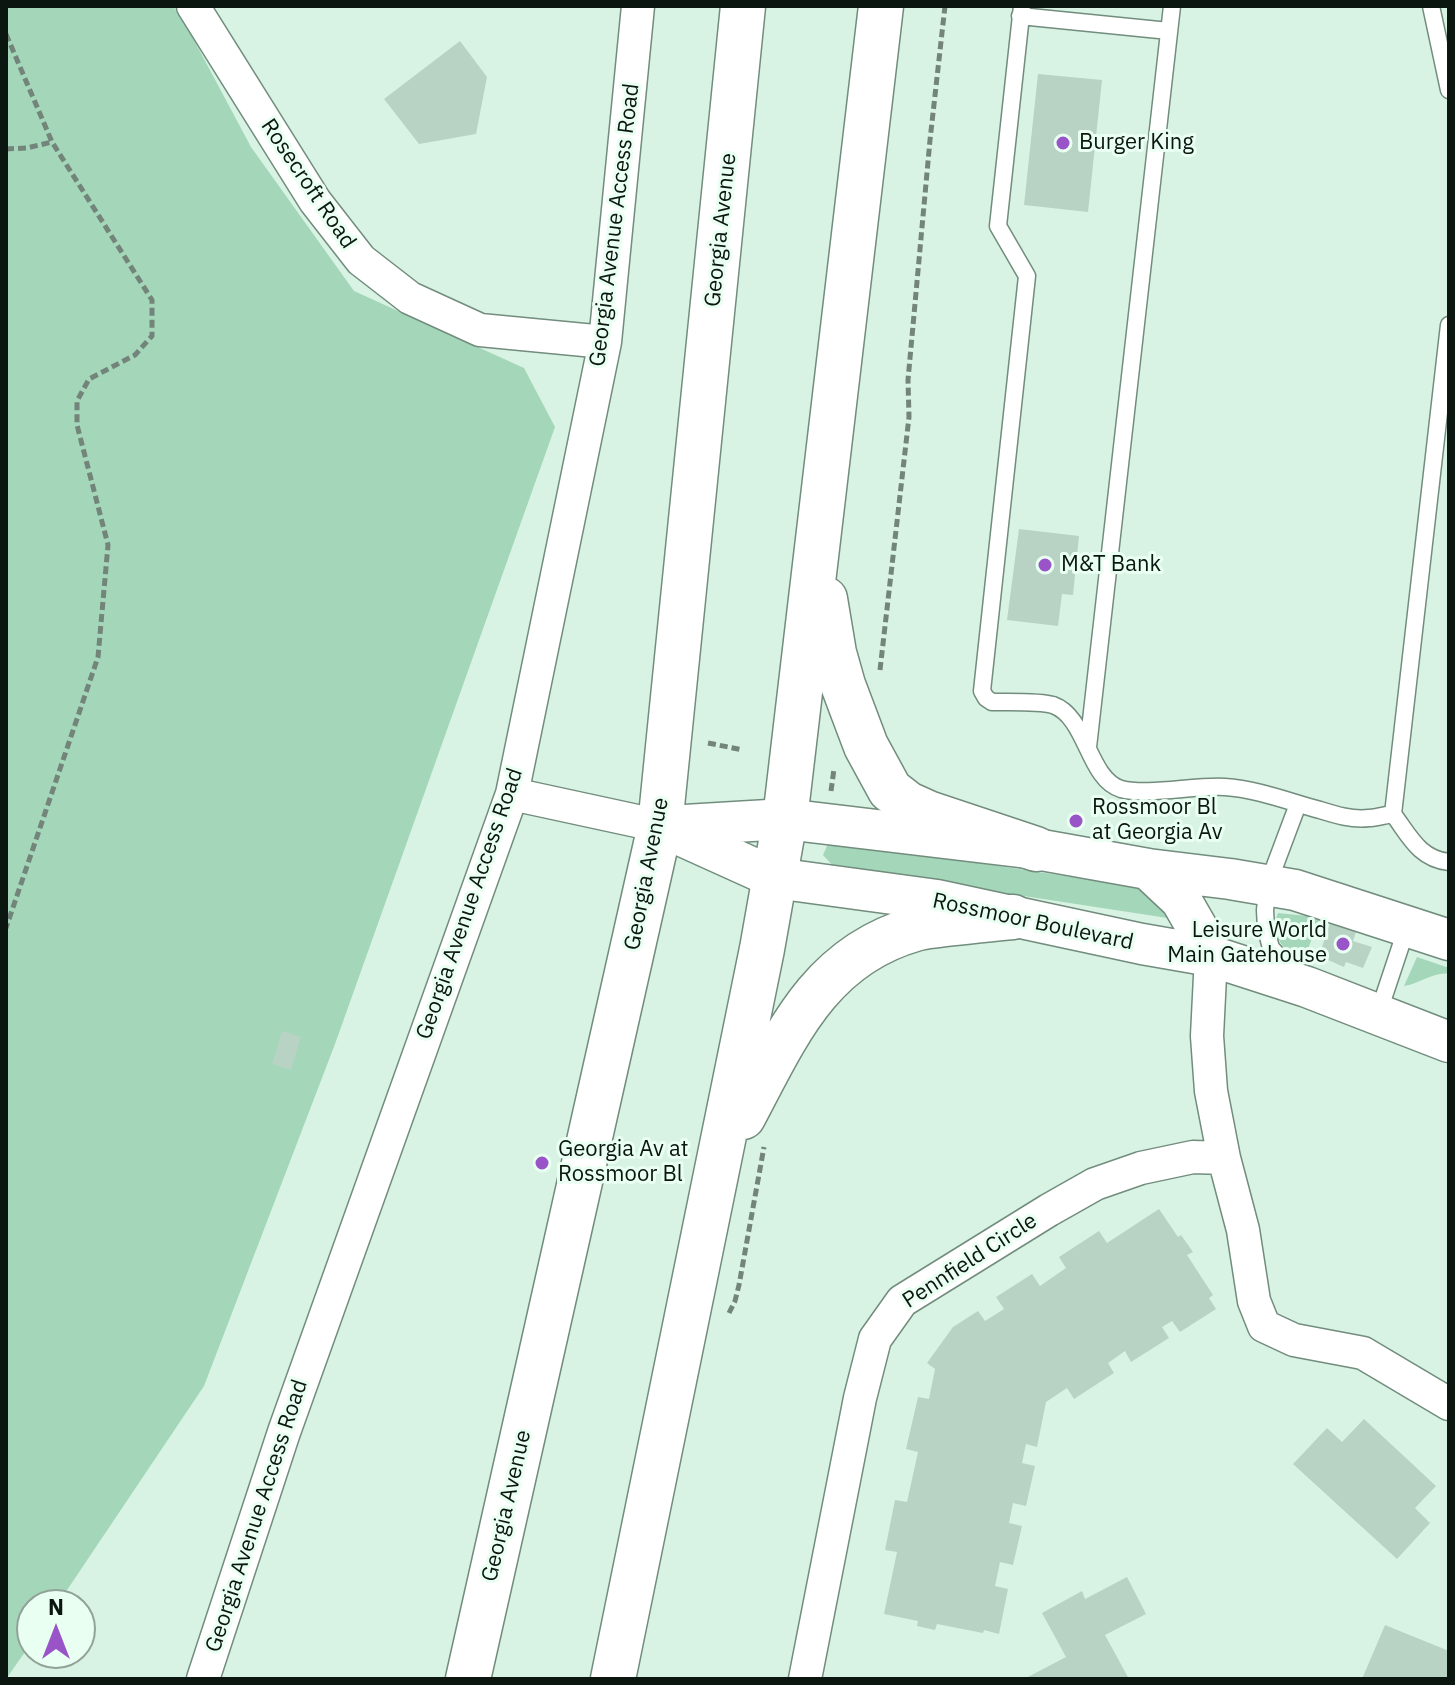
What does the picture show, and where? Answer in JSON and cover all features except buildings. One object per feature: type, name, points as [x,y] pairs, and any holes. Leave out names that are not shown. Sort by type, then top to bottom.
[{"type":"main road","name":"Georgia Avenue","points":[[468,1679],[660,826],[743,6]]},
{"type":"main road","points":[[723,203],[760,6]]},
{"type":"main road","points":[[613,1679],[719,1162],[785,819],[881,6]]},
{"type":"main road","points":[[821,517],[826,608],[834,653],[866,746],[890,790],[908,804],[928,813],[1036,849]]},
{"type":"main road","points":[[719,1162],[800,1013],[841,967],[879,942],[917,928],[1013,917]]},
{"type":"street","name":"Rosecroft Road","points":[[193,6],[315,201],[361,260],[410,298],[480,330],[605,342]]},
{"type":"street","name":"Georgia Avenue Access Road","points":[[203,1679],[284,1432],[512,794],[605,342],[638,6]]},
{"type":"street","name":"Rossmoor Boulevard","points":[[512,794],[660,826],[775,878],[937,900],[1211,956],[1307,987],[1449,1042]]},
{"type":"street","name":"Rossmoor Boulevard","points":[[660,826],[785,819],[1036,849],[1148,869],[1268,884],[1449,940]]},
{"type":"street","points":[[1148,869],[1181,900],[1211,956],[1207,1036],[1211,1091],[1243,1230],[1254,1301],[1264,1326],[1294,1340],[1363,1353],[1449,1404]]},
{"type":"street","name":"Pennfield Circle","points":[[805,1679],[857,1414],[875,1339],[902,1301],[1095,1184],[1141,1168],[1193,1157],[1224,1158]]},
{"type":"lane","points":[[1088,747],[1172,6]]},
{"type":"lane","points":[[1431,6],[1449,90]]},
{"type":"lane","points":[[1169,31],[1021,11],[998,226],[1027,276],[982,691],[992,702],[1052,704],[1067,713],[1099,770],[1109,782],[1121,789],[1227,787],[1344,817],[1368,819],[1393,814]]},
{"type":"lane","points":[[1449,325],[1393,814],[1421,852],[1449,862]]},
{"type":"lane","points":[[1298,804],[1268,884],[1265,910],[1271,948],[1307,987]]},
{"type":"lane","points":[[1378,1014],[1407,927]]},
{"type":"path","points":[[880,674],[909,417],[908,380],[945,6]]},
{"type":"path","points":[[6,34],[52,142],[152,300],[152,336],[135,355],[89,379],[77,401],[77,425],[108,545],[98,657],[6,928]]},
{"type":"path","points":[[6,149],[52,142]]},
{"type":"path","points":[[708,743],[743,750]]},
{"type":"path","points":[[723,1324],[739,1285],[766,1137]]},
{"type":"green space","points":[[6,6],[173,6],[251,147],[354,291],[524,368],[555,427],[335,1044],[204,1386],[68,1589],[16,1589],[16,1665],[6,1679]]},
{"type":"green space","points":[[834,841],[1137,887],[1150,891],[1174,919],[834,867],[823,855],[827,846]]},
{"type":"green space","points":[[1278,913],[1319,920],[1303,962],[1290,954],[1280,942],[1276,928]]},
{"type":"green space","points":[[1417,957],[1449,968],[1449,974],[1438,974],[1404,986]]},
{"type":"place","name":"Burger King","points":[[1063,143]]},
{"type":"place","name":"M&T Bank","points":[[1045,565]]},
{"type":"place","name":"Rossmoor Bl at Georgia Av","points":[[1076,821]]},
{"type":"place","name":"Leisure World Main Gatehouse","points":[[1343,944]]},
{"type":"place","name":"Georgia Av at Rossmoor Bl","points":[[542,1163]]}]
